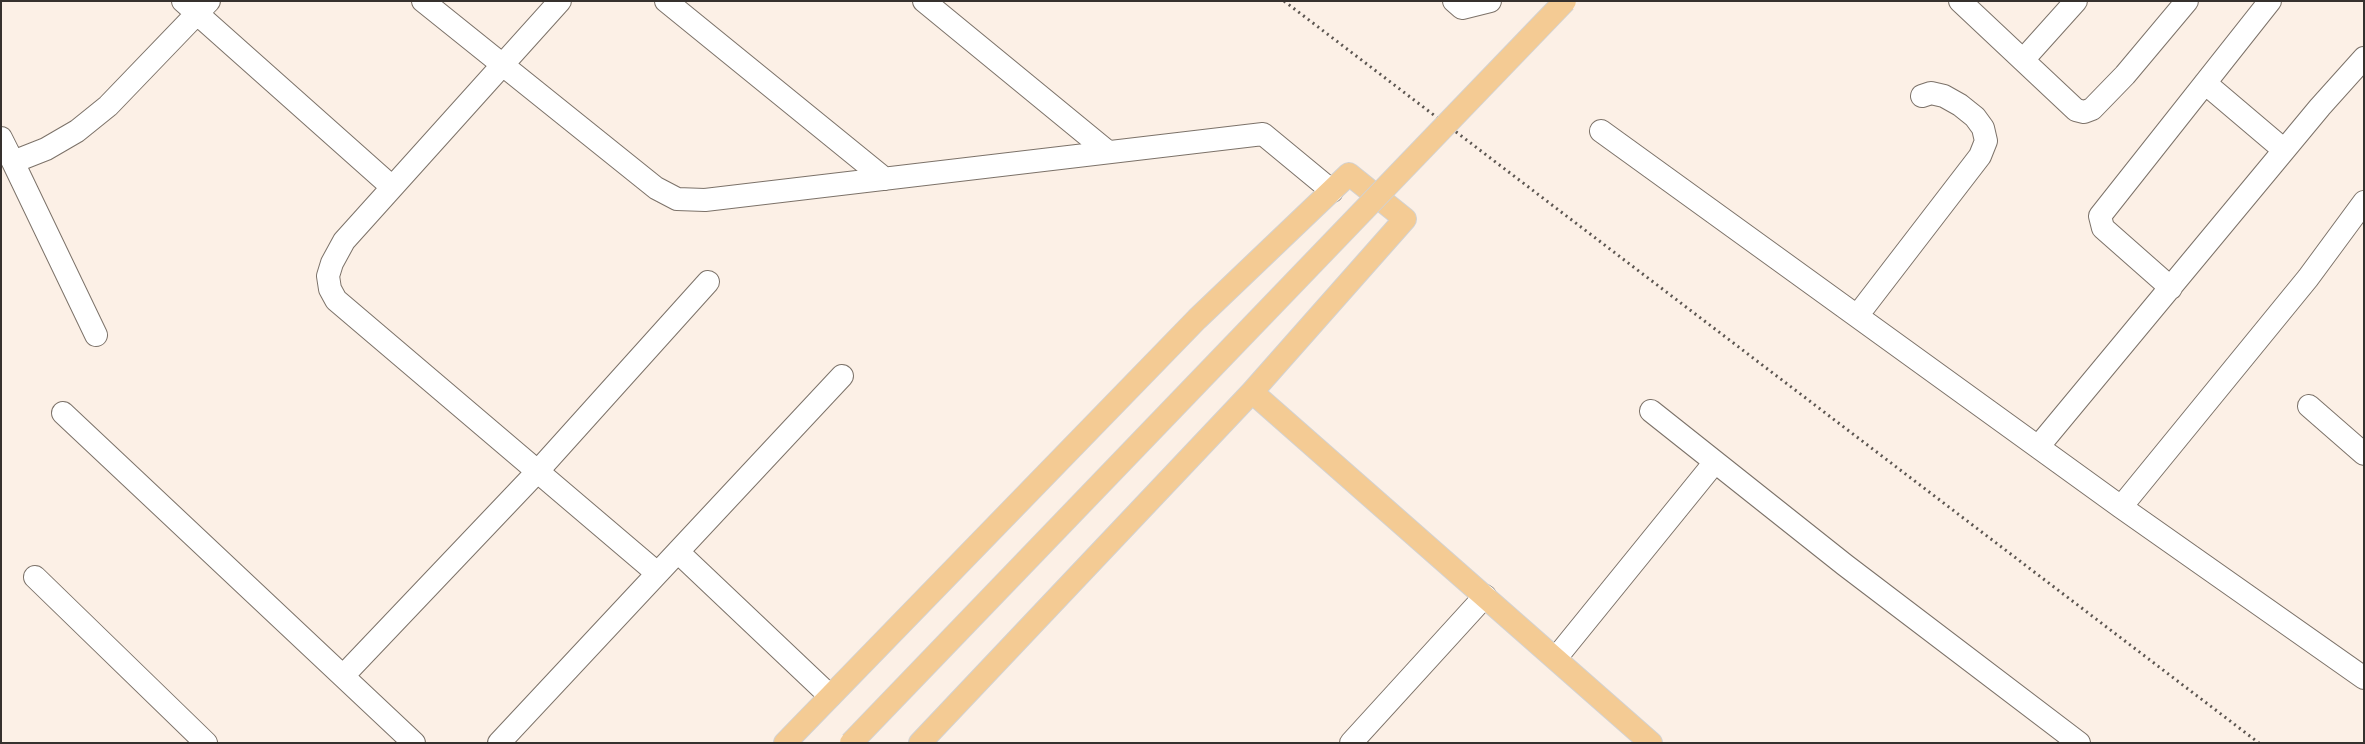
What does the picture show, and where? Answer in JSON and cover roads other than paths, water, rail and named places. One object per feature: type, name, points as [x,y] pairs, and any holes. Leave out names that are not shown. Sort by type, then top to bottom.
[{"type":"main road","points":[[851,743],[1565,1]]},
{"type":"main road","points":[[786,743],[1196,319],[1349,174],[1405,219],[1252,392],[920,743]]},
{"type":"main road","points":[[1252,392],[1652,743]]},
{"type":"street","points":[[423,1],[502,66],[656,188],[678,199],[705,200],[1263,134],[1332,191]]},
{"type":"street","points":[[560,1],[344,241],[332,263],[328,276],[330,289],[336,300],[657,574]]},
{"type":"street","points":[[666,1],[885,179]]},
{"type":"street","points":[[924,1],[1108,152]]},
{"type":"street","points":[[1454,1],[1462,8],[1490,1]]},
{"type":"street","points":[[2023,60],[2076,1]]},
{"type":"street","points":[[1968,4],[2023,60],[2076,110],[2089,112],[2125,75],[2187,1]]},
{"type":"street","points":[[2171,288],[2103,228],[2100,216],[2270,1]]},
{"type":"street","points":[[13,162],[46,149],[93,120],[196,5],[392,188]]},
{"type":"street","points":[[2038,447],[2284,150],[2364,58]]},
{"type":"street","points":[[2205,83],[2284,150]]},
{"type":"street","points":[[1857,316],[1980,156],[1986,141],[1983,128],[1975,117],[1960,105],[1944,96],[1931,93],[1922,96]]},
{"type":"street","points":[[1602,131],[2121,507],[2364,678]]},
{"type":"street","points":[[1,138],[96,335]]},
{"type":"street","points":[[2121,507],[2361,211]]},
{"type":"street","points":[[343,676],[537,472],[708,282]]},
{"type":"street","points":[[499,743],[842,376]]},
{"type":"street","points":[[2309,406],[2364,454]]},
{"type":"street","points":[[1651,411],[2079,743]]},
{"type":"street","points":[[63,413],[414,743]]},
{"type":"street","points":[[1556,658],[1715,462]]},
{"type":"street","points":[[678,552],[830,696]]},
{"type":"street","points":[[35,577],[206,743]]},
{"type":"street","points":[[1351,743],[1485,596]]},
{"type":"railway","points":[[1284,1],[2259,743]]}]
